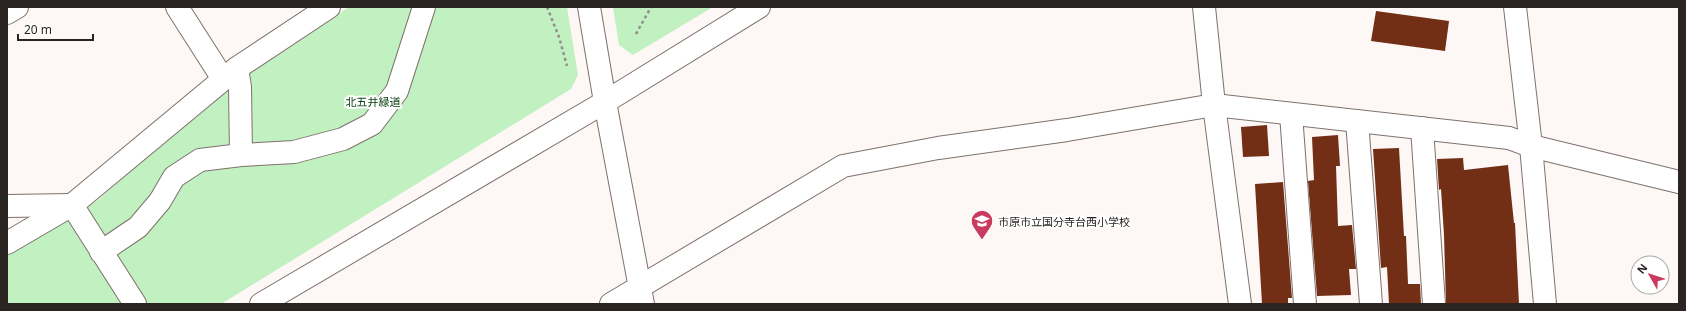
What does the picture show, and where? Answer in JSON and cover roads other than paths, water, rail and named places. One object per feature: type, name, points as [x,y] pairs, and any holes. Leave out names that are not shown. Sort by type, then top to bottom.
[{"type":"street","points":[[7,13],[16,7]]},
{"type":"street","points":[[177,7],[240,87],[241,155]]},
{"type":"street","points":[[7,243],[72,205],[230,73],[329,7]]},
{"type":"street","points":[[101,252],[138,227],[160,201],[174,177],[200,160],[241,155],[294,152],[343,139],[372,124],[397,91],[424,7]]},
{"type":"street","points":[[590,7],[605,102],[642,295]]},
{"type":"street","points":[[261,304],[605,102],[759,7]]},
{"type":"street","points":[[1204,7],[1214,105],[1240,304]]},
{"type":"street","points":[[1515,7],[1531,146],[1545,304]]},
{"type":"street","points":[[611,304],[642,295],[843,166],[938,148],[1067,130],[1214,105],[1509,138],[1531,146],[1679,182]]},
{"type":"street","points":[[1291,114],[1305,304]]},
{"type":"street","points":[[1357,121],[1371,304]]},
{"type":"street","points":[[1422,128],[1434,304]]},
{"type":"street","points":[[7,206],[72,205]]},
{"type":"street","points":[[72,205],[135,304]]},
{"type":"place","name":"市原市立国分寺台西小学校","points":[[982,240]]},
{"type":"park label","name":"北五井緑道","points":[[373,101]]}]
